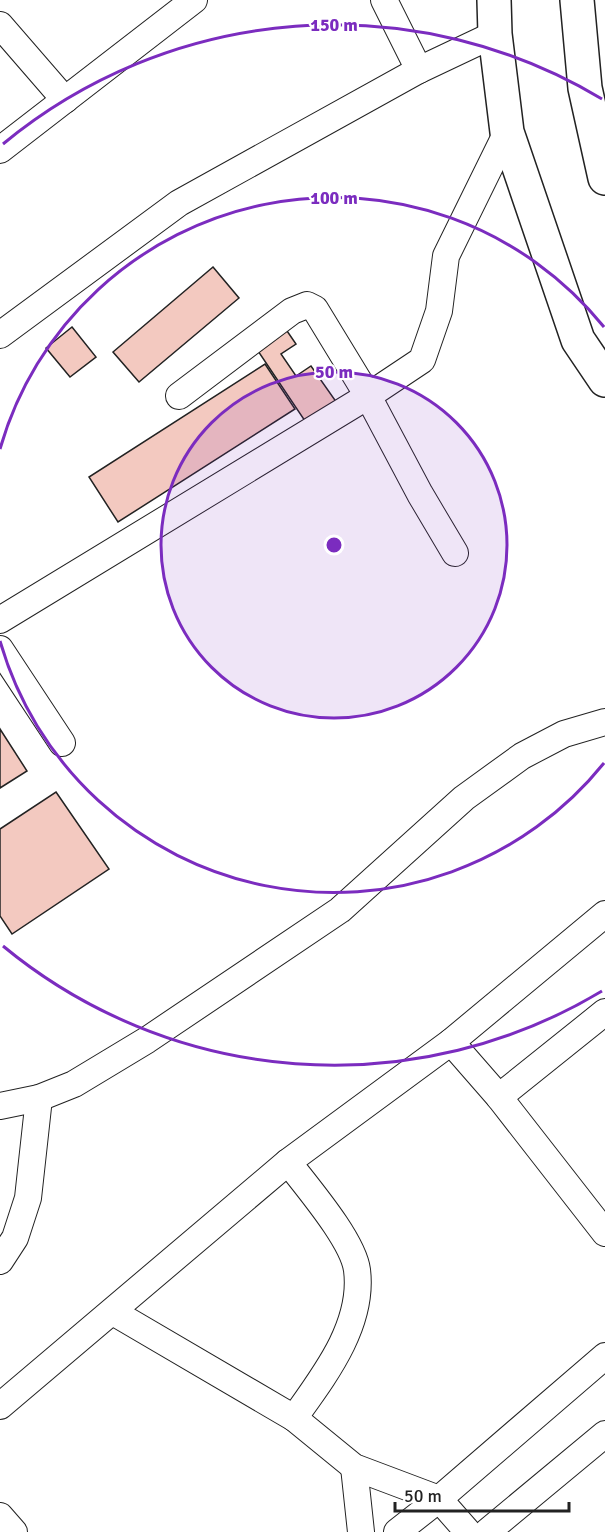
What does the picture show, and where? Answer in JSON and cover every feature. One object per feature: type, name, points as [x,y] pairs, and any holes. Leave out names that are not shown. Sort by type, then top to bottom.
[{"type":"main road","points":[[494,0],[495,34],[507,132],[578,340],[605,380]]},
{"type":"main road","points":[[578,0],[585,88],[605,178]]},
{"type":"street","points":[[0,150],[194,0]]},
{"type":"street","points":[[384,0],[419,70]]},
{"type":"street","points":[[0,25],[65,100]]},
{"type":"street","points":[[0,335],[179,203],[419,70],[495,34]]},
{"type":"street","points":[[0,620],[368,396],[422,360],[439,310],[446,256],[507,132]]},
{"type":"street","points":[[179,396],[292,311],[306,305],[315,309],[368,396],[420,494],[455,553]]},
{"type":"street","points":[[0,649],[62,743]]},
{"type":"street","points":[[0,1106],[39,1098],[74,1084],[147,1040],[340,910],[464,798],[522,756],[564,734],[605,722]]},
{"type":"street","points":[[0,1406],[288,1162],[451,1042],[605,914]]},
{"type":"street","points":[[499,1097],[605,1012]]},
{"type":"street","points":[[451,1042],[499,1097],[605,1233]]},
{"type":"street","points":[[0,1261],[15,1238],[27,1198],[39,1098]]},
{"type":"street","points":[[288,1162],[342,1234],[357,1268],[356,1307],[334,1362],[294,1418]]},
{"type":"street","points":[[113,1312],[294,1418],[354,1467],[438,1499],[468,1532]]},
{"type":"street","points":[[397,1532],[605,1356]]},
{"type":"street","points":[[487,1532],[605,1434]]},
{"type":"street","points":[[354,1467],[361,1532]]},
{"type":"street","points":[[0,1516],[14,1532]]},
{"type":"building","points":[[213,267],[239,298],[139,382],[113,352]]},
{"type":"building","points":[[72,327],[96,357],[70,377],[46,348]]},
{"type":"building","points":[[285,328],[296,344],[281,354],[296,376],[311,366],[337,403],[307,424],[256,348]]},
{"type":"building","points":[[265,364],[295,409],[118,522],[89,477]]},
{"type":"building","points":[[0,729],[27,771],[0,788]]},
{"type":"building","points":[[56,792],[109,869],[12,934],[0,916],[0,829]]}]
